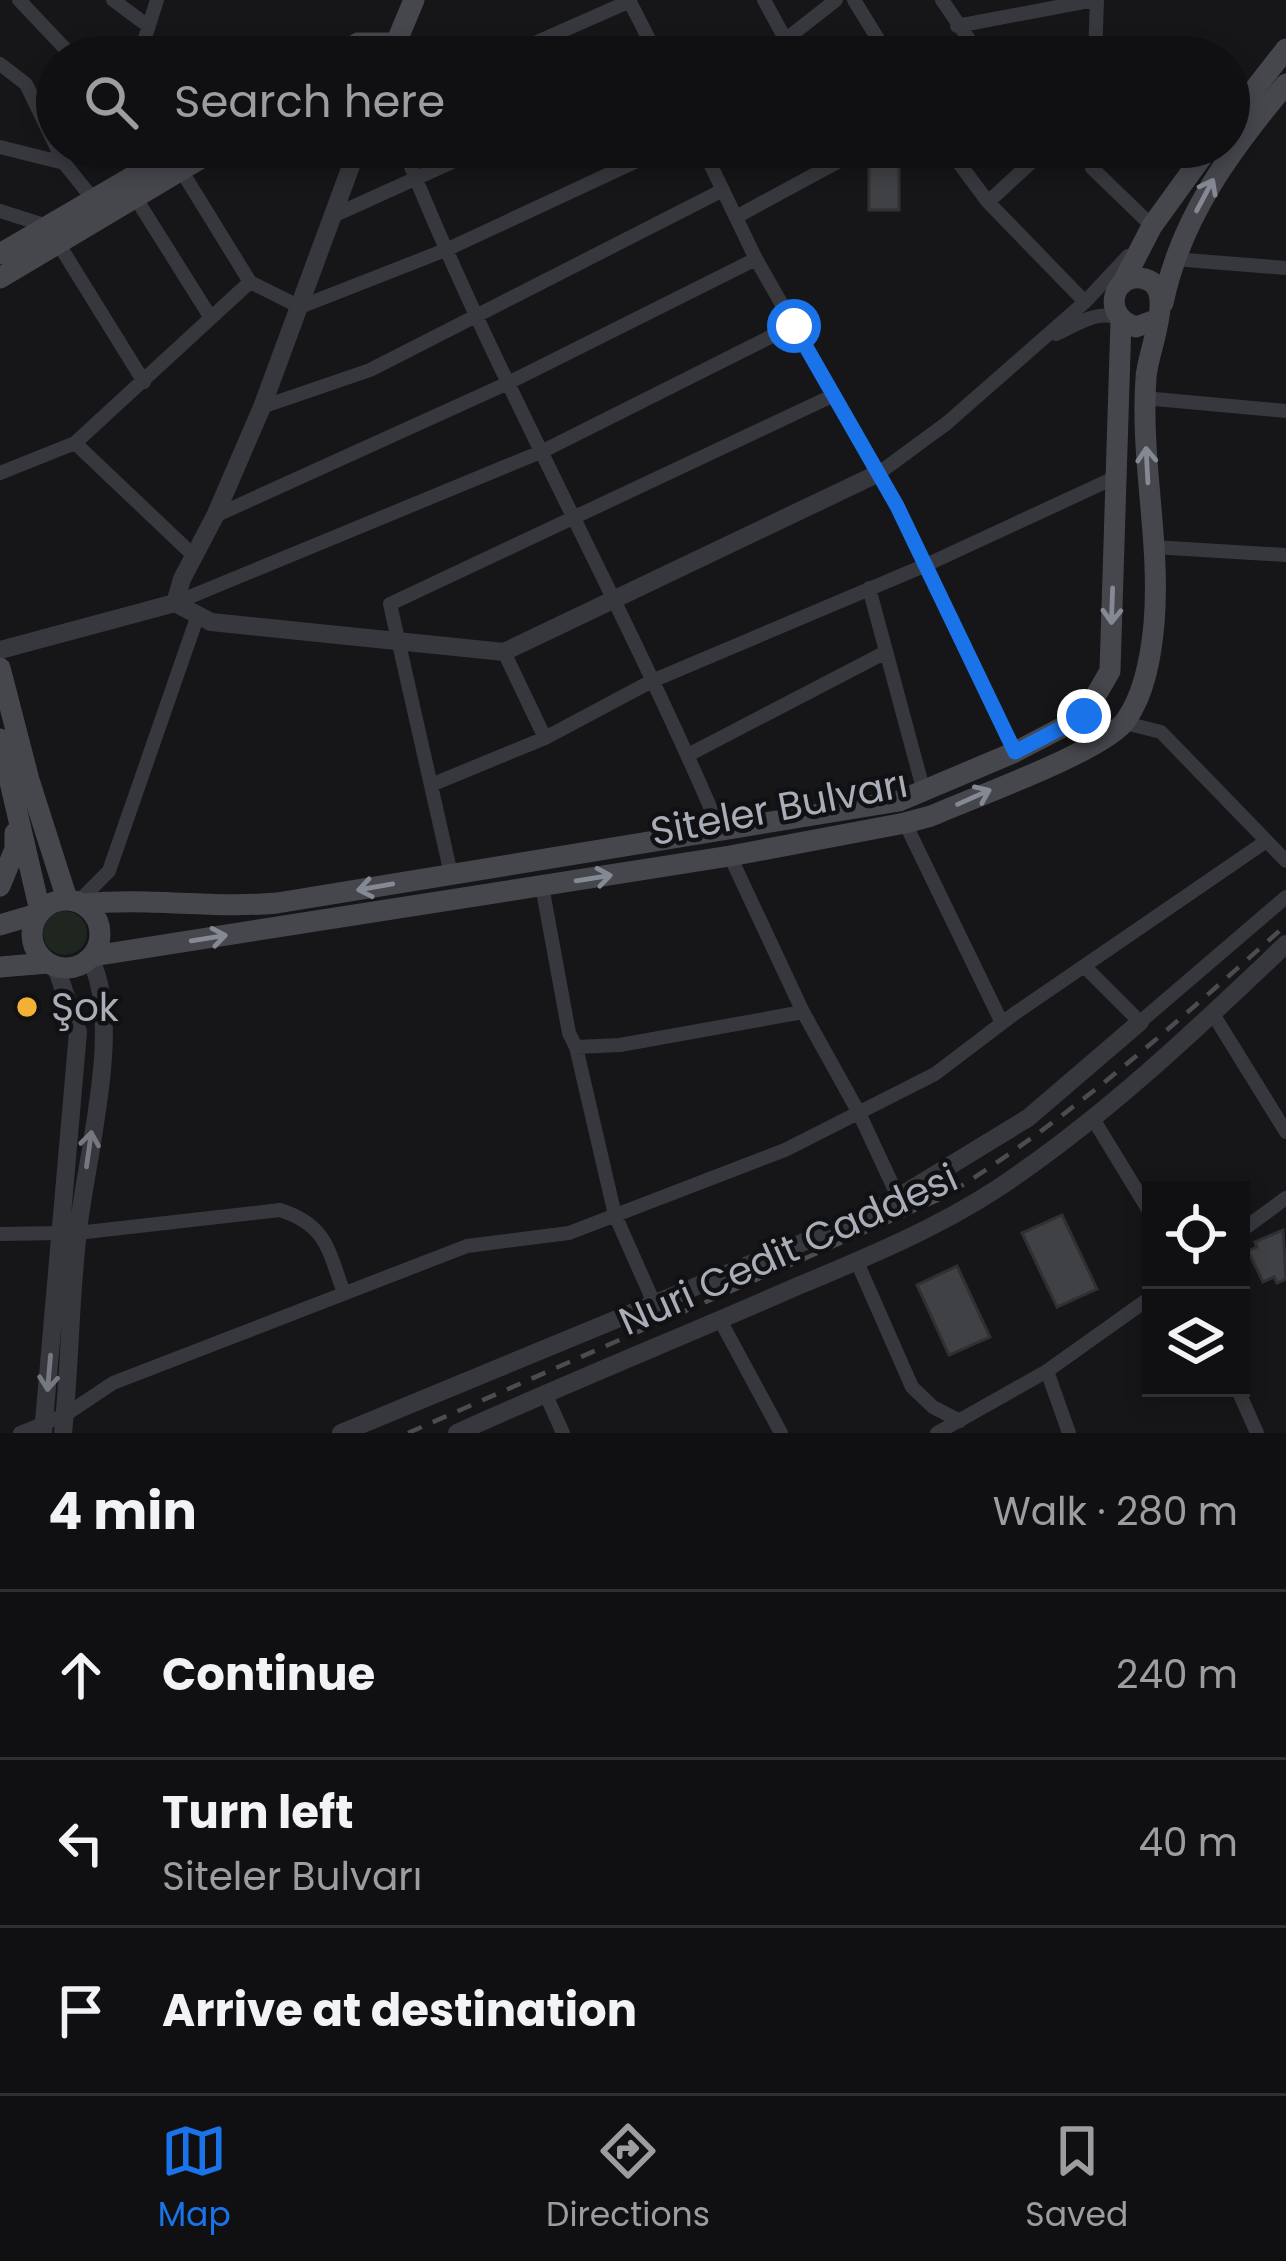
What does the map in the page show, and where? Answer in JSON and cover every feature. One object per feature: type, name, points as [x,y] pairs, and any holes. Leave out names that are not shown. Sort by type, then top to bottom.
[{"type":"main road","points":[[398,36],[409,1]]},
{"type":"main road","points":[[1250,95],[1286,49]]},
{"type":"main road","points":[[1250,126],[1286,83]]},
{"type":"main road","points":[[0,278],[93,200],[148,168]]},
{"type":"main road","points":[[0,254],[135,197],[159,168]]},
{"type":"main road","points":[[1161,311],[1144,327],[1121,321],[1114,306],[1151,226],[1194,168]]},
{"type":"main road","points":[[1125,723],[1142,689],[1154,623],[1144,398],[1147,358],[1174,260],[1220,168]]},
{"type":"main road","points":[[1122,284],[1145,279],[1159,288],[1161,311]]},
{"type":"main road","name":"Siteler Bulvarı","points":[[76,901],[255,905],[899,801],[1015,752],[1084,716],[1110,671],[1121,321]]},
{"type":"main road","points":[[0,668],[29,780],[76,901],[98,919],[100,929],[91,957],[74,967],[0,967]]},
{"type":"main road","name":"Siteler Bulvarı","points":[[91,957],[730,856],[905,823],[1099,742],[1125,723]]},
{"type":"main road","points":[[0,739],[15,849],[0,886]]},
{"type":"main road","points":[[9,802],[38,913],[31,937],[34,948],[52,965]]},
{"type":"main road","points":[[0,925],[38,913],[56,901],[76,901]]},
{"type":"street","points":[[19,0],[53,36]]},
{"type":"street","points":[[113,0],[148,26]]},
{"type":"street","points":[[145,36],[157,0]]},
{"type":"street","points":[[764,0],[783,36]]},
{"type":"street","points":[[790,36],[836,0]]},
{"type":"street","points":[[854,0],[876,36]]},
{"type":"street","points":[[942,0],[964,36]]},
{"type":"street","points":[[957,26],[1012,6],[1095,0],[1095,36]]},
{"type":"street","points":[[550,36],[629,1],[647,36]]},
{"type":"street","points":[[0,64],[26,84],[36,105]]},
{"type":"street","points":[[0,148],[36,156]]},
{"type":"street","points":[[68,168],[93,200]]},
{"type":"street","points":[[177,168],[250,282],[300,307],[448,249],[622,168]]},
{"type":"street","points":[[176,603],[182,579],[262,407],[351,168]]},
{"type":"street","points":[[412,168],[508,383],[688,754],[719,830]]},
{"type":"street","points":[[335,215],[440,168]]},
{"type":"street","points":[[712,168],[756,259],[879,473],[1015,752]]},
{"type":"street","points":[[736,218],[823,168]]},
{"type":"street","points":[[963,168],[988,202],[1085,302]]},
{"type":"street","points":[[988,202],[1025,168]]},
{"type":"street","points":[[176,603],[212,622],[504,652],[614,602],[879,473],[947,423],[1085,302],[1117,271],[1151,226],[1093,168]]},
{"type":"street","points":[[262,407],[370,370],[723,190]]},
{"type":"street","points":[[135,197],[211,318]]},
{"type":"street","points":[[0,211],[52,235],[144,382]]},
{"type":"street","points":[[214,516],[508,383],[756,259]]},
{"type":"street","points":[[1174,260],[1286,268]]},
{"type":"street","points":[[0,473],[75,443],[250,282]]},
{"type":"street","points":[[1040,341],[1098,316],[1110,314],[1121,321]]},
{"type":"street","points":[[0,650],[176,603],[543,451],[794,326]]},
{"type":"street","points":[[451,874],[390,604],[833,394]]},
{"type":"street","points":[[1144,398],[1286,410]]},
{"type":"street","points":[[75,443],[194,556]]},
{"type":"street","points":[[431,785],[544,737],[652,681],[926,565],[1117,477]]},
{"type":"street","points":[[1153,547],[1286,555]]},
{"type":"street","points":[[869,587],[924,792]]},
{"type":"street","points":[[76,901],[109,871],[199,615]]},
{"type":"street","points":[[504,652],[544,737]]},
{"type":"street","points":[[688,754],[886,652]]},
{"type":"street","points":[[1125,723],[1161,733],[1286,861]]},
{"type":"street","points":[[905,823],[1002,1023]]},
{"type":"street","points":[[20,1433],[64,1424],[113,1383],[467,1246],[569,1233],[785,1150],[935,1074],[1265,842]]},
{"type":"street","points":[[730,856],[899,1199]]},
{"type":"street","points":[[542,886],[569,1033],[615,1215],[654,1303]]},
{"type":"street","points":[[1084,966],[1140,1022],[1286,897]]},
{"type":"street","name":"Nuri Cedit Caddesi","points":[[457,1433],[857,1262],[995,1190],[1092,1117],[1213,1014],[1286,944]]},
{"type":"street","points":[[44,1428],[70,1233],[104,1048],[101,979],[91,957]]},
{"type":"street","points":[[52,965],[78,1032],[64,1424]]},
{"type":"street","points":[[576,1047],[620,1045],[803,1012]]},
{"type":"street","points":[[1213,1014],[1286,1132]]},
{"type":"street","name":"Nuri Cedit Caddesi","points":[[341,1433],[899,1199],[1028,1118],[1140,1022]]},
{"type":"street","points":[[1092,1117],[1142,1199]]},
{"type":"street","points":[[1250,1224],[1286,1198]]},
{"type":"street","points":[[0,1234],[70,1233],[280,1210],[303,1217],[323,1236],[344,1292]]},
{"type":"street","points":[[857,1262],[912,1387],[934,1407],[960,1421]]},
{"type":"street","points":[[937,1433],[1047,1371],[1142,1303]]},
{"type":"street","points":[[720,1320],[781,1433]]},
{"type":"street","points":[[1047,1371],[1069,1433]]},
{"type":"street","points":[[545,1393],[563,1433]]},
{"type":"street","points":[[1241,1397],[1257,1433]]},
{"type":"shaded area","points":[[65,911],[81,917],[87,933],[81,949],[65,955],[49,949],[43,933],[49,917]]},
{"type":"building","points":[[869,168],[899,168],[899,210],[869,210]]},
{"type":"building","points":[[1062,1215],[1097,1289],[1057,1307],[1022,1233]]},
{"type":"building","points":[[1283,1230],[1286,1279],[1263,1282],[1250,1255],[1257,1247],[1255,1242]]},
{"type":"building","points":[[957,1266],[990,1337],[949,1355],[917,1285]]},
{"type":"railway","points":[[408,1433],[940,1199],[1076,1105],[1286,925]]},
{"type":"place","name":"Şok","points":[[27,1007]]},
{"type":"route","points":[[794,326],[897,506],[1015,752],[1084,716]]}]
